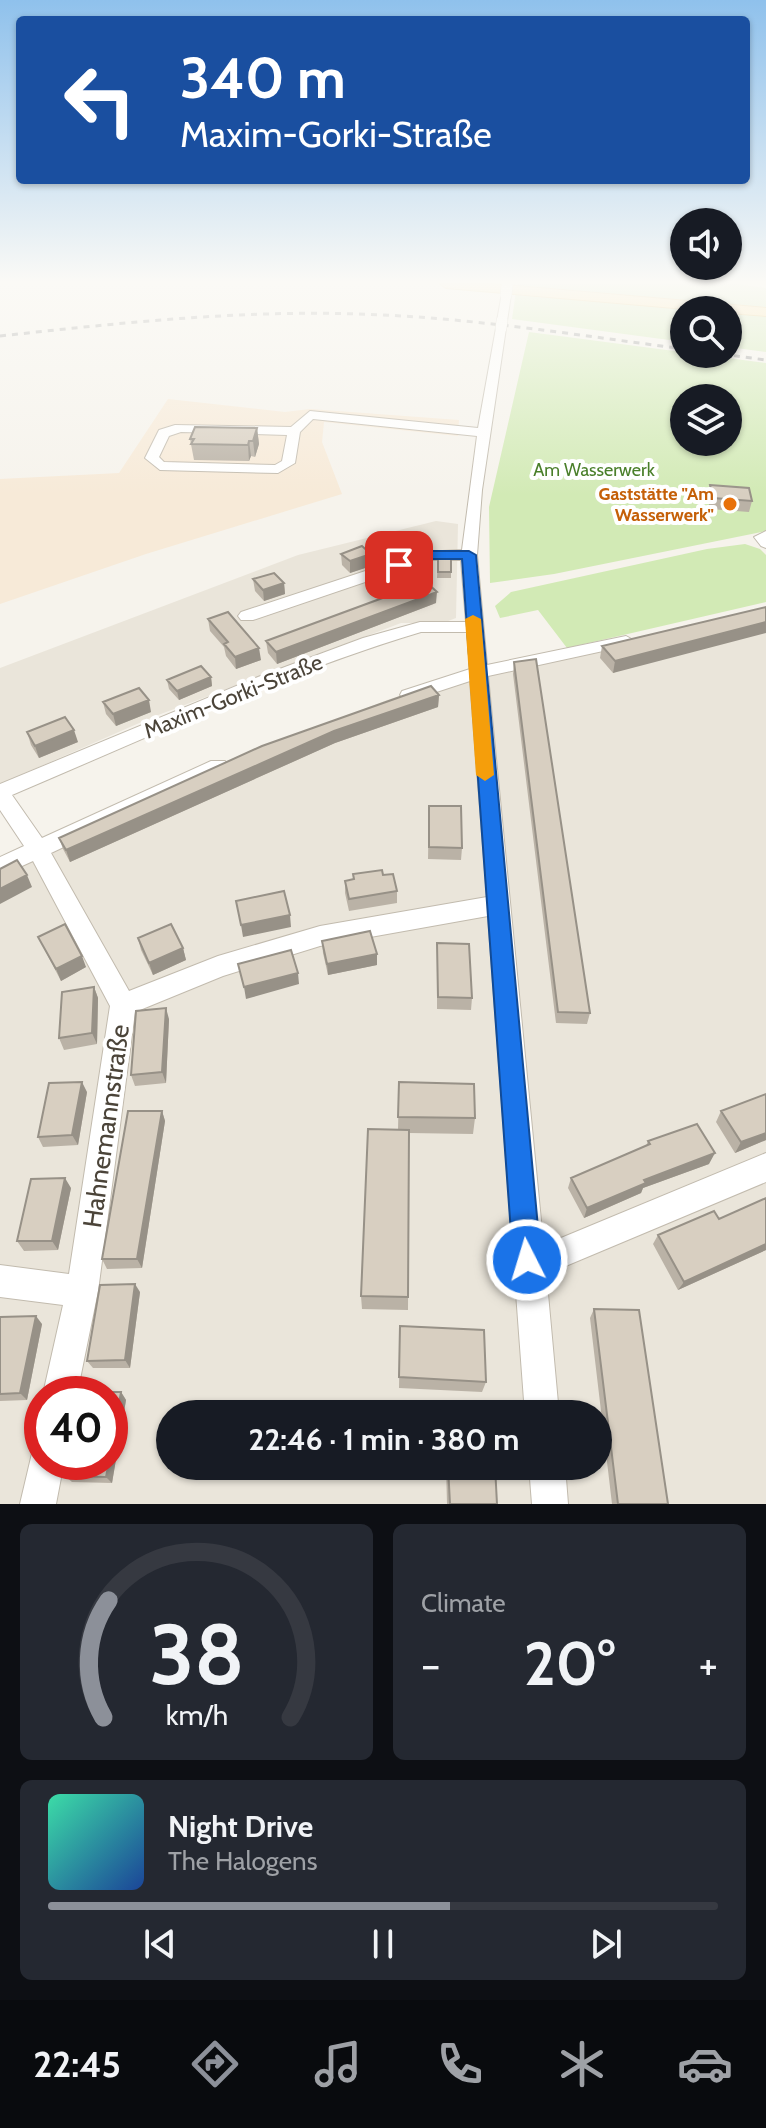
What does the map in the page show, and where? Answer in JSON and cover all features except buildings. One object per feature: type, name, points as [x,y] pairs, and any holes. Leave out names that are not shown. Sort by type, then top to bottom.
[{"type":"street","points":[[496,354],[475,490],[469,555],[476,673],[541,1400]]},
{"type":"street","points":[[294,431],[180,428],[164,433],[152,458],[160,466],[278,469],[288,463],[294,431],[310,415],[484,433]]},
{"type":"street","points":[[247,616],[429,555],[469,555]]},
{"type":"street","name":"Maxim-Gorki-Straße","points":[[0,793],[265,681],[369,642],[420,627],[473,627]]},
{"type":"street","points":[[394,701],[476,673],[637,639]]},
{"type":"street","points":[[0,867],[241,756]]},
{"type":"street","name":"Hahnemannstraße","points":[[0,793],[37,848],[123,1005],[82,1291],[64,1376]]},
{"type":"street","points":[[123,1005],[218,967],[320,936],[496,905]]},
{"type":"street","points":[[527,1260],[561,1253],[766,1167]]},
{"type":"street","points":[[0,1281],[82,1291]]},
{"type":"street","points":[[38,1504],[43,1480]]},
{"type":"street","points":[[548,1480],[550,1504]]},
{"type":"shaded area","points":[[168,399],[285,412],[310,409],[459,420],[458,436],[324,422],[322,442],[342,494],[146,554],[0,604],[0,479],[119,473]]},
{"type":"shaded area","points":[[436,521],[458,524],[456,618],[443,623],[401,623],[153,717],[0,784],[0,668],[298,555]]},
{"type":"shaded area","points":[[766,612],[766,1504],[0,1504],[0,870],[257,752],[424,688]]},
{"type":"green space","name":"Am Wasserwerk","points":[[524,354],[670,354],[670,368],[742,368],[742,360],[766,363],[766,531],[554,574],[490,583],[489,507]]},
{"type":"green space","points":[[745,544],[760,549],[766,555],[766,602],[567,648],[538,610],[500,618],[495,606],[511,592],[707,549]]},
{"type":"railway","points":[[742,357],[766,360]]},
{"type":"slow traffic","points":[[473,619],[485,775]]},
{"type":"place","name":"Gaststätte \"Am Wasserwerk\"","points":[[730,504]]},
{"type":"route","points":[[399,565],[429,555],[469,555],[476,673],[527,1260]]}]
